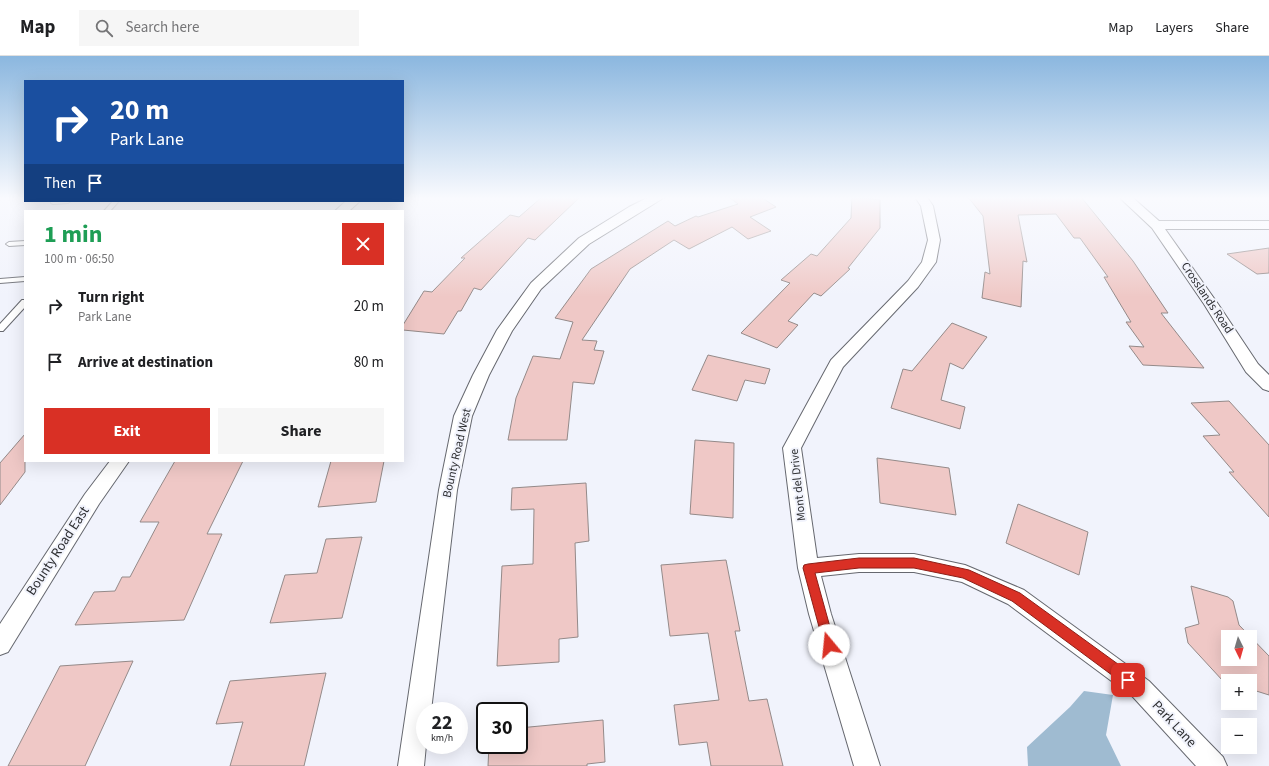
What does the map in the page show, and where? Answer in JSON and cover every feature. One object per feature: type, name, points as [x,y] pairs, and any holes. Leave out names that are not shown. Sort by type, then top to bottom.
[{"type":"street","name":"Bounty Road West","points":[[411,766],[448,490],[463,416],[481,375],[505,330],[536,286],[584,241],[602,230]]},
{"type":"street","name":"Mont del Drive","points":[[866,766],[820,614],[808,568],[792,448],[837,364],[914,284],[929,262],[934,240],[932,230]]},
{"type":"street","name":"Crosslands Road","points":[[1160,230],[1211,304],[1252,368],[1269,385]]},
{"type":"street","name":"Bounty Road East","points":[[0,644],[92,499],[119,462]]},
{"type":"street","name":"Park Lane","points":[[808,568],[859,563],[914,563],[965,574],[1016,597],[1141,689],[1214,766]]},
{"type":"lane","points":[[9,244],[24,243]]},
{"type":"lane","points":[[0,281],[24,279]]},
{"type":"lane","points":[[0,329],[24,303]]},
{"type":"water","points":[[1084,691],[1113,695],[1106,735],[1121,766],[1028,766],[1027,747],[1070,707]]},
{"type":"building","points":[[493,230],[545,230],[535,240],[528,238],[481,290],[474,288],[461,311],[458,311],[444,334],[404,330],[404,323],[424,291],[432,292],[465,258],[461,258]]},
{"type":"building","points":[[653,230],[726,230],[689,249],[674,240],[630,269],[582,340],[597,341],[594,350],[604,351],[594,384],[573,382],[567,440],[508,440],[516,398],[533,356],[560,359],[573,322],[555,318],[591,269]]},
{"type":"building","points":[[736,230],[771,231],[748,239]]},
{"type":"building","points":[[840,230],[878,230],[848,268],[850,269],[821,296],[814,293],[788,321],[798,325],[777,348],[741,333],[790,283],[781,280],[811,254],[817,256]]},
{"type":"building","points":[[985,230],[1021,230],[1027,262],[1023,261],[1021,307],[982,298],[985,272],[990,274]]},
{"type":"building","points":[[1068,230],[1108,230],[1133,261],[1168,313],[1161,313],[1204,368],[1143,365],[1129,346],[1144,347],[1126,322],[1131,322],[1104,277],[1108,277],[1080,238],[1074,238]]},
{"type":"building","points":[[1269,248],[1269,273],[1257,274],[1227,254]]},
{"type":"building","points":[[952,323],[987,337],[963,369],[950,363],[941,400],[965,407],[960,429],[891,408],[903,369],[912,371]]},
{"type":"building","points":[[708,355],[770,369],[765,384],[745,380],[737,401],[692,390]]},
{"type":"building","points":[[1229,401],[1269,445],[1269,517],[1229,472],[1234,472],[1203,436],[1220,435],[1191,403]]},
{"type":"building","points":[[24,435],[25,472],[0,505],[0,463]]},
{"type":"building","points":[[695,440],[734,443],[733,518],[690,514]]},
{"type":"building","points":[[877,458],[949,468],[956,515],[880,503]]},
{"type":"building","points":[[174,462],[243,462],[207,534],[222,534],[184,620],[75,625],[94,592],[115,591],[122,577],[130,577],[159,522],[140,522]]},
{"type":"building","points":[[331,462],[384,462],[376,502],[318,507]]},
{"type":"building","points":[[586,483],[589,541],[575,543],[578,637],[559,639],[559,662],[497,666],[502,566],[533,564],[534,509],[511,510],[512,488]]},
{"type":"building","points":[[1018,504],[1088,532],[1079,575],[1006,543]]},
{"type":"building","points":[[362,537],[342,618],[270,623],[285,575],[317,573],[326,539]]},
{"type":"building","points":[[726,560],[740,631],[735,631],[749,701],[767,699],[783,766],[711,766],[707,742],[679,745],[674,705],[719,700],[708,633],[670,636],[661,565]]},
{"type":"building","points":[[1191,586],[1228,597],[1233,601],[1239,625],[1244,630],[1221,630],[1221,666],[1257,666],[1257,644],[1269,656],[1269,695],[1257,691],[1257,674],[1221,674],[1221,679],[1188,643],[1185,628],[1199,624]]},
{"type":"building","points":[[133,661],[85,766],[8,766],[60,666]]},
{"type":"building","points":[[326,673],[304,766],[230,766],[243,722],[216,724],[230,681]]},
{"type":"building","points":[[603,720],[605,762],[587,764],[587,766],[488,766],[489,754],[528,754],[528,727]]},
{"type":"route","points":[[829,645],[808,568],[859,563],[914,563],[965,574],[1016,597],[1128,680]]}]
